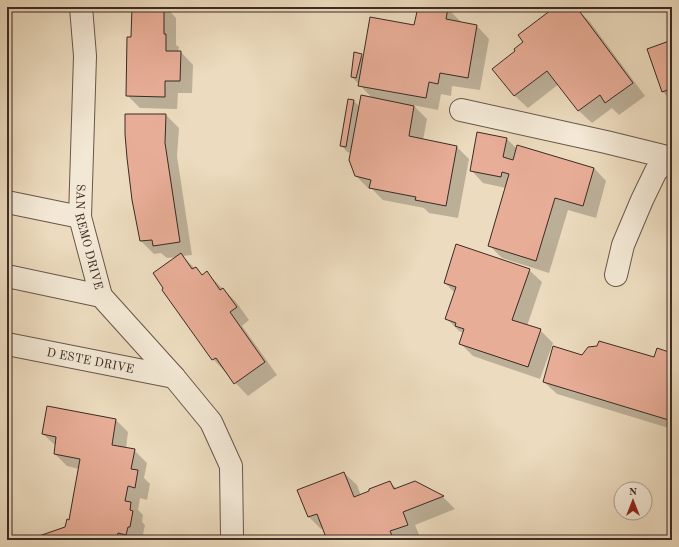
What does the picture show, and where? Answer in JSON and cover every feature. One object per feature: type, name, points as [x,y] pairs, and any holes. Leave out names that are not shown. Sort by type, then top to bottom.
[{"type":"street","name":"SAN REMO DRIVE","points":[[81,7],[85,56],[80,217],[101,296],[174,377],[211,422],[232,466],[231,540]]},
{"type":"street","points":[[461,110],[671,158]]},
{"type":"street","points":[[616,275],[623,245],[642,200],[656,171],[671,158]]},
{"type":"street","points":[[7,202],[80,217]]},
{"type":"street","points":[[7,276],[101,296]]},
{"type":"street","name":"D ESTE DRIVE","points":[[7,344],[174,377]]},
{"type":"building","points":[[132,7],[164,7],[164,34],[166,34],[166,51],[181,51],[180,81],[165,81],[165,97],[126,96],[127,37],[131,37]]},
{"type":"building","points":[[418,7],[448,8],[446,19],[477,25],[468,78],[440,73],[438,84],[429,82],[426,98],[358,86],[370,17],[414,25]]},
{"type":"building","points":[[555,7],[577,8],[633,83],[605,103],[600,95],[578,111],[547,71],[514,96],[492,69],[515,51],[514,49],[523,42],[518,35]]},
{"type":"building","points":[[672,40],[672,95],[670,89],[662,92],[647,49]]},
{"type":"building","points":[[354,52],[362,54],[356,78],[351,77]]},
{"type":"building","points":[[361,95],[414,106],[409,136],[457,146],[446,206],[415,200],[416,197],[369,188],[371,180],[355,176],[349,160]]},
{"type":"building","points":[[348,99],[354,100],[346,147],[340,146]]},
{"type":"building","points":[[125,114],[166,114],[165,143],[180,242],[153,246],[152,240],[140,241],[132,200],[127,158]]},
{"type":"building","points":[[477,132],[507,138],[503,157],[513,160],[517,145],[594,168],[583,206],[555,198],[536,261],[488,246],[509,174],[502,172],[501,177],[470,171]]},
{"type":"building","points":[[456,244],[530,269],[512,320],[541,329],[528,367],[459,344],[464,329],[455,326],[456,323],[445,319],[456,287],[444,283]]},
{"type":"building","points":[[181,253],[192,269],[196,267],[202,275],[207,271],[220,290],[223,288],[237,307],[230,312],[265,362],[234,384],[216,358],[212,360],[162,290],[163,288],[153,273]]},
{"type":"building","points":[[599,341],[654,357],[657,348],[672,353],[672,421],[543,382],[553,346],[582,355],[588,347],[597,346]]},
{"type":"building","points":[[47,406],[116,419],[112,445],[135,449],[131,469],[138,470],[135,488],[128,486],[125,501],[131,502],[130,510],[133,511],[130,527],[128,527],[126,535],[118,533],[116,540],[37,540],[36,537],[65,527],[67,519],[69,520],[80,459],[54,454],[56,437],[42,434]]},
{"type":"building","points":[[344,472],[354,497],[369,491],[369,489],[390,481],[394,489],[415,481],[444,496],[403,512],[408,525],[390,531],[394,540],[327,540],[317,514],[308,517],[297,490]]}]
